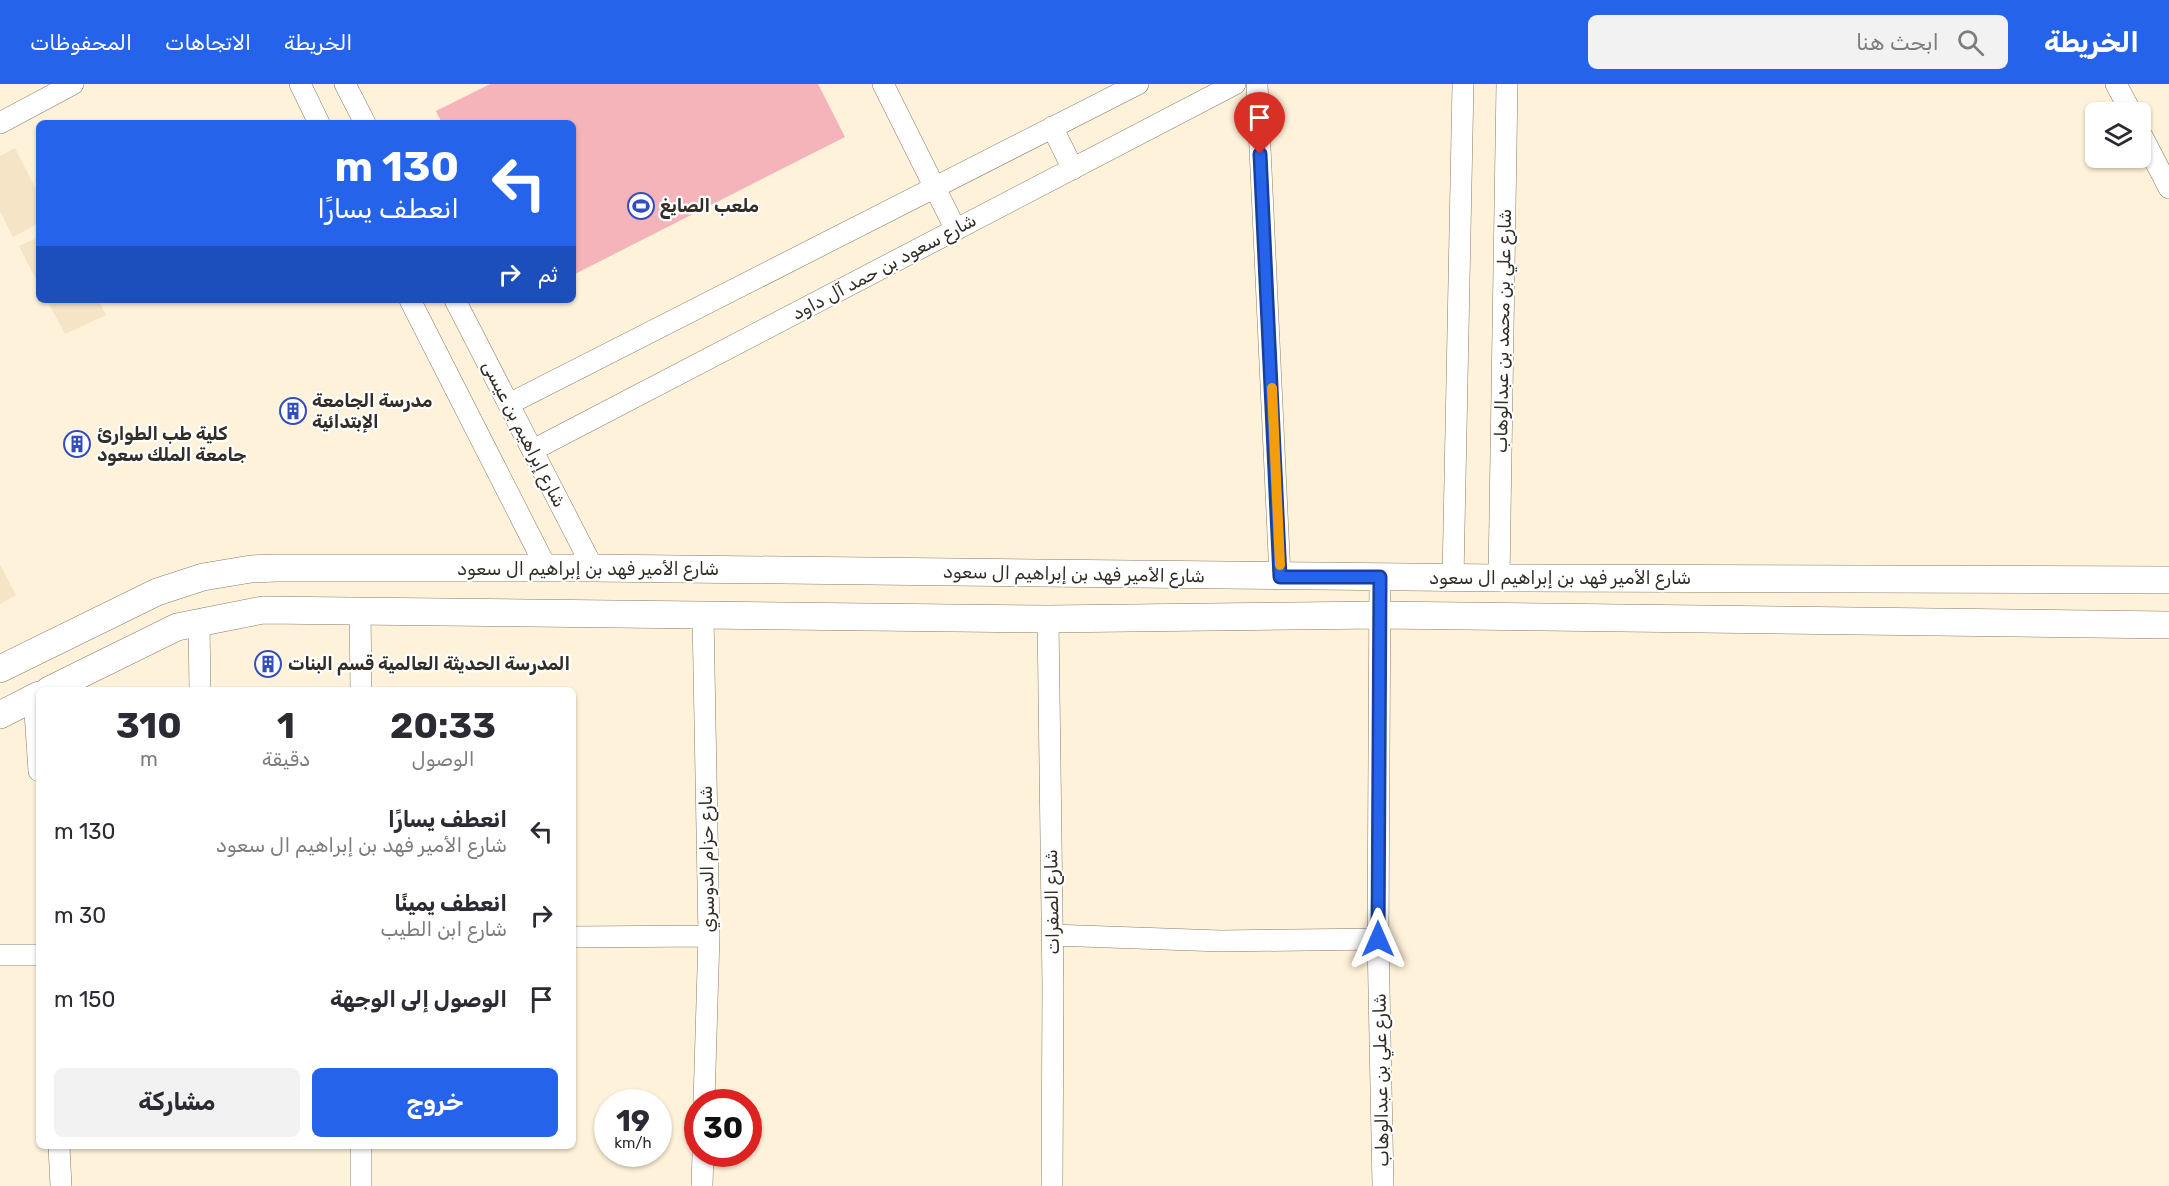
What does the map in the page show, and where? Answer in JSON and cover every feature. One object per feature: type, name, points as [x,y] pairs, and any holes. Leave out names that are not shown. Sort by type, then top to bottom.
[{"type":"main road","name":"شارع الأمير فهد بن إبراهيم ال سعود","points":[[0,669],[150,595],[180,584],[227,572],[276,568],[593,568],[1280,577],[2169,580]]},
{"type":"main road","name":"شارع الأمير فهد بن إبراهيم ال سعود","points":[[55,687],[177,627],[263,610],[360,609],[1048,619],[1380,615],[2169,625]]},
{"type":"main road","name":"شارع الأمير فهد بن إبراهيم ال سعود","points":[[0,715],[36,697]]},
{"type":"street","points":[[0,123],[73,84]]},
{"type":"street","points":[[300,84],[318,120]]},
{"type":"street","points":[[345,84],[363,120]]},
{"type":"street","points":[[883,84],[956,230]]},
{"type":"street","points":[[509,404],[1138,84]]},
{"type":"street","name":"شارع سعود بن حمد آل داود","points":[[532,450],[1235,84]]},
{"type":"street","points":[[1257,84],[1280,577]]},
{"type":"street","points":[[1453,578],[1462,84]]},
{"type":"street","name":"شارع علي بن محمد بن عبدالوهاب","points":[[1498,578],[1507,84]]},
{"type":"street","points":[[2116,84],[2126,102]]},
{"type":"street","points":[[1052,127],[1073,169]]},
{"type":"street","points":[[2151,153],[2169,188]]},
{"type":"street","points":[[412,303],[547,569]]},
{"type":"street","name":"شارع إبراهيم بن عيسى","points":[[457,303],[593,568]]},
{"type":"street","name":"شارع علي بن عبدالوهاب","points":[[1380,577],[1378,939],[1383,1186]]},
{"type":"street","points":[[360,609],[361,687]]},
{"type":"street","name":"شارع حزام الدوسري","points":[[703,615],[708,936],[704,1089]]},
{"type":"street","name":"شارع الصفرات","points":[[1048,619],[1052,1186]]},
{"type":"street","points":[[199,623],[200,687]]},
{"type":"street","points":[[576,937],[708,936]]},
{"type":"street","points":[[1052,936],[1221,941],[1378,939]]},
{"type":"street","points":[[0,955],[36,955]]},
{"type":"street","points":[[59,1149],[61,1186]]},
{"type":"street","points":[[361,1149],[361,1186]]},
{"type":"street","points":[[702,1186],[703,1167]]},
{"type":"shaded area","name":"ملعب الصايغ","points":[[490,84],[818,84],[845,137],[576,273],[576,120],[440,120],[436,111]]},
{"type":"shaded area","points":[[15,148],[36,189],[36,225],[13,237],[0,211],[0,156]]},
{"type":"shaded area","points":[[36,238],[36,279],[19,246]]},
{"type":"shaded area","points":[[49,303],[100,303],[106,315],[65,334]]},
{"type":"shaded area","points":[[0,565],[16,595],[0,604]]},
{"type":"slow traffic","points":[[1272,388],[1280,565]]},
{"type":"place","name":"ملعب الصايغ","points":[[641,206]]},
{"type":"place","name":"مدرسة الجامعة الإبتدائية","points":[[293,411]]},
{"type":"place","name":"كلية طب الطوارئ جامعة الملك سعود","points":[[77,444]]},
{"type":"place","name":"المدرسة الحديثة العالمية قسم البنات","points":[[268,664]]},
{"type":"route","points":[[1260,154],[1280,577],[1380,577],[1378,939]]}]
